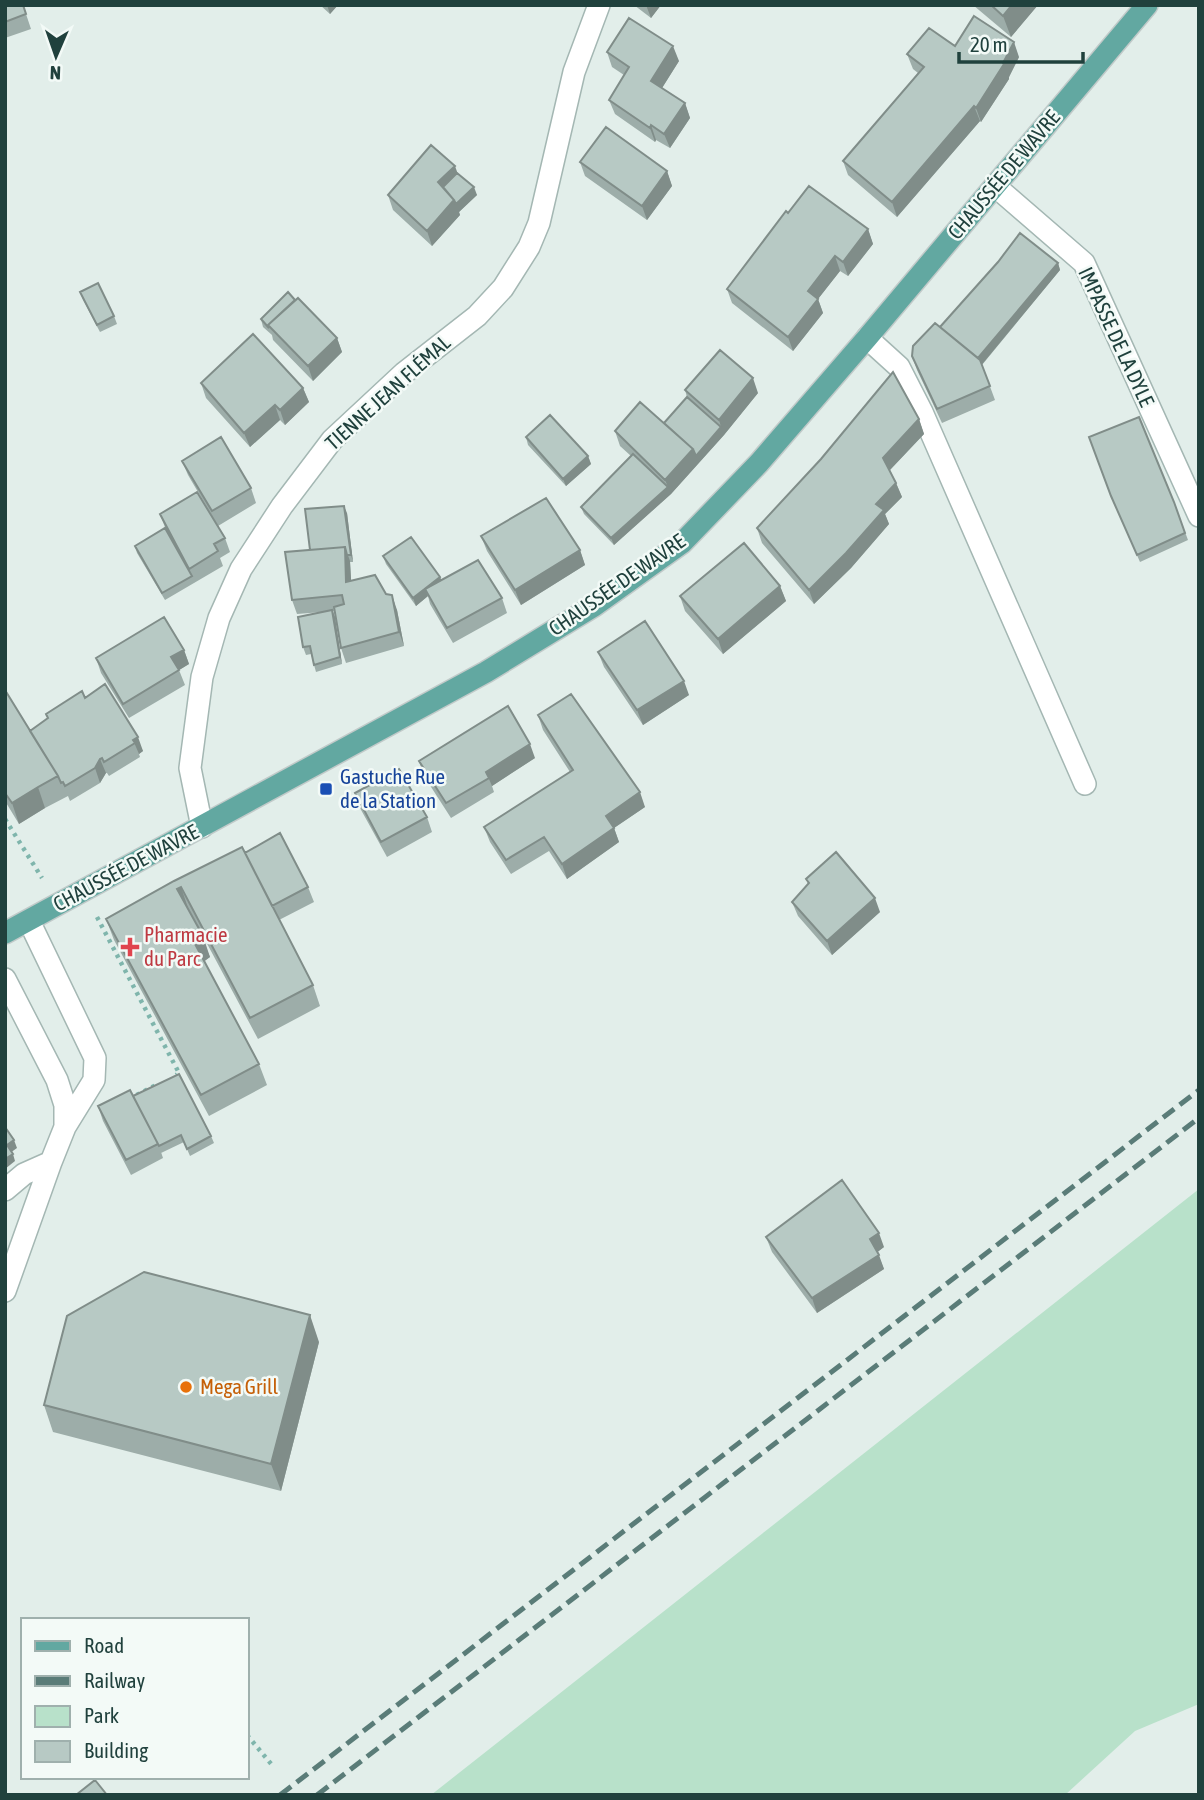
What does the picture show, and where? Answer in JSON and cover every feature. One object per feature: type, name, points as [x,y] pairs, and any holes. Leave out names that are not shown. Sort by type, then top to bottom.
[{"type":"main road","name":"CHAUSSÉE DE WAVRE","points":[[5,933],[486,672],[594,606],[682,543],[759,463],[1147,5]]},
{"type":"street","name":"TIENNE JEAN FLÉMAL","points":[[202,827],[190,768],[202,677],[219,618],[241,569],[282,506],[332,440],[404,373],[477,316],[503,288],[529,247],[539,223],[574,72],[599,5]]},
{"type":"street","name":"IMPASSE DE LA DYLE","points":[[995,186],[1084,263],[1199,516]]},
{"type":"street","points":[[867,338],[899,367],[922,412],[1085,784]]},
{"type":"street","points":[[5,1291],[65,1127],[94,1080],[95,1058],[29,920]]},
{"type":"street","points":[[5,979],[57,1080],[65,1105],[65,1127]]},
{"type":"street","points":[[5,1191],[24,1174],[51,1162]]},
{"type":"path","points":[[5,819],[59,905]]},
{"type":"path","points":[[80,1102],[111,1108],[179,1073],[84,891]]},
{"type":"path","points":[[248,1736],[272,1765]]},
{"type":"green space","points":[[1199,1189],[1199,1704],[1135,1731],[1065,1795],[431,1795]]},
{"type":"building","points":[[5,5],[23,5],[26,14],[5,22]]},
{"type":"building","points":[[991,5],[1012,5],[1003,16]]},
{"type":"building","points":[[974,16],[1014,42],[1004,64],[976,108],[974,106],[892,202],[843,161],[924,67],[907,54],[929,28],[955,46]]},
{"type":"building","points":[[629,18],[673,46],[651,81],[685,103],[664,134],[651,125],[650,128],[609,100],[629,67],[607,52]]},
{"type":"building","points":[[606,127],[667,171],[642,206],[580,162]]},
{"type":"building","points":[[431,145],[455,166],[438,182],[454,200],[427,231],[388,195]]},
{"type":"building","points":[[457,173],[474,187],[456,204],[443,187]]},
{"type":"building","points":[[809,186],[868,229],[843,262],[835,256],[808,291],[818,299],[788,337],[727,289],[786,211],[788,213]]},
{"type":"building","points":[[1020,233],[1058,263],[978,358],[940,327]]},
{"type":"building","points":[[98,283],[114,316],[97,325],[80,292]]},
{"type":"building","points":[[288,292],[295,300],[268,325],[269,328],[261,319]]},
{"type":"building","points":[[298,298],[337,338],[308,366],[268,325]]},
{"type":"building","points":[[935,323],[980,360],[990,386],[937,409],[912,356],[913,346]]},
{"type":"building","points":[[253,334],[303,388],[280,410],[275,405],[244,433],[201,383]]},
{"type":"building","points":[[720,350],[753,378],[719,420],[685,390]]},
{"type":"building","points":[[893,372],[919,419],[883,458],[896,483],[876,504],[884,510],[809,590],[757,528],[821,459]]},
{"type":"building","points":[[687,397],[721,427],[696,456],[693,449],[664,423]]},
{"type":"building","points":[[640,402],[693,449],[665,480],[615,431]]},
{"type":"building","points":[[550,415],[588,456],[563,479],[526,437]]},
{"type":"building","points":[[1139,417],[1185,533],[1137,555],[1089,437]]},
{"type":"building","points":[[221,437],[251,488],[212,511],[182,461]]},
{"type":"building","points":[[633,454],[668,487],[611,538],[581,507]]},
{"type":"building","points":[[197,492],[225,538],[214,544],[218,551],[189,569],[160,514]]},
{"type":"building","points":[[546,498],[580,550],[515,590],[481,536]]},
{"type":"building","points":[[344,506],[351,555],[347,555],[345,547],[310,550],[305,509]]},
{"type":"building","points":[[165,528],[192,576],[162,593],[135,546]]},
{"type":"building","points":[[411,537],[440,577],[413,598],[383,556]]},
{"type":"building","points":[[744,543],[780,586],[718,639],[680,596]]},
{"type":"building","points":[[345,547],[346,582],[375,575],[386,594],[392,595],[399,632],[341,648],[334,607],[344,604],[342,595],[292,600],[285,552]]},
{"type":"building","points":[[478,560],[502,598],[447,628],[425,589]]},
{"type":"building","points":[[332,610],[340,657],[314,665],[310,646],[303,647],[298,617]]},
{"type":"building","points":[[164,617],[184,650],[171,657],[179,670],[123,704],[96,658]]},
{"type":"building","points":[[645,621],[684,681],[637,710],[598,652]]},
{"type":"building","points":[[105,684],[138,737],[133,740],[135,743],[104,762],[100,759],[95,768],[65,786],[30,731],[48,718],[46,714],[82,691],[85,698]]},
{"type":"building","points":[[5,690],[58,776],[12,803],[5,793]]},
{"type":"building","points":[[571,694],[640,792],[606,816],[614,828],[562,864],[544,837],[506,860],[484,827],[573,770],[538,715]]},
{"type":"building","points":[[508,706],[530,744],[486,772],[489,778],[446,803],[419,761]]},
{"type":"building","points":[[399,769],[427,817],[381,842],[355,793]]},
{"type":"building","points":[[280,833],[308,887],[272,906],[245,853]]},
{"type":"building","points":[[242,847],[313,985],[250,1018],[181,887],[177,889],[203,936],[194,942],[259,1064],[201,1095],[106,919]]},
{"type":"building","points":[[836,852],[875,898],[827,941],[792,902],[809,883],[806,879]]},
{"type":"building","points":[[179,1074],[211,1136],[187,1149],[181,1135],[159,1146],[133,1096]]},
{"type":"building","points":[[130,1090],[158,1144],[126,1160],[98,1106]]},
{"type":"building","points":[[5,1127],[14,1140],[7,1145],[13,1154],[5,1159]]},
{"type":"building","points":[[842,1180],[879,1233],[870,1239],[879,1255],[812,1298],[766,1237]]},
{"type":"building","name":"Mega Grill","points":[[144,1272],[310,1315],[271,1464],[44,1405],[67,1316]]},
{"type":"building","points":[[95,1780],[107,1795],[76,1795]]},
{"type":"railway","points":[[280,1795],[1199,1090]]},
{"type":"railway","points":[[317,1795],[1199,1118]]},
{"type":"place","name":"Gastuche Rue de la Station","points":[[326,789]]},
{"type":"place","name":"Pharmacie du Parc","points":[[130,947]]},
{"type":"place","name":"Mega Grill","points":[[186,1387]]}]
